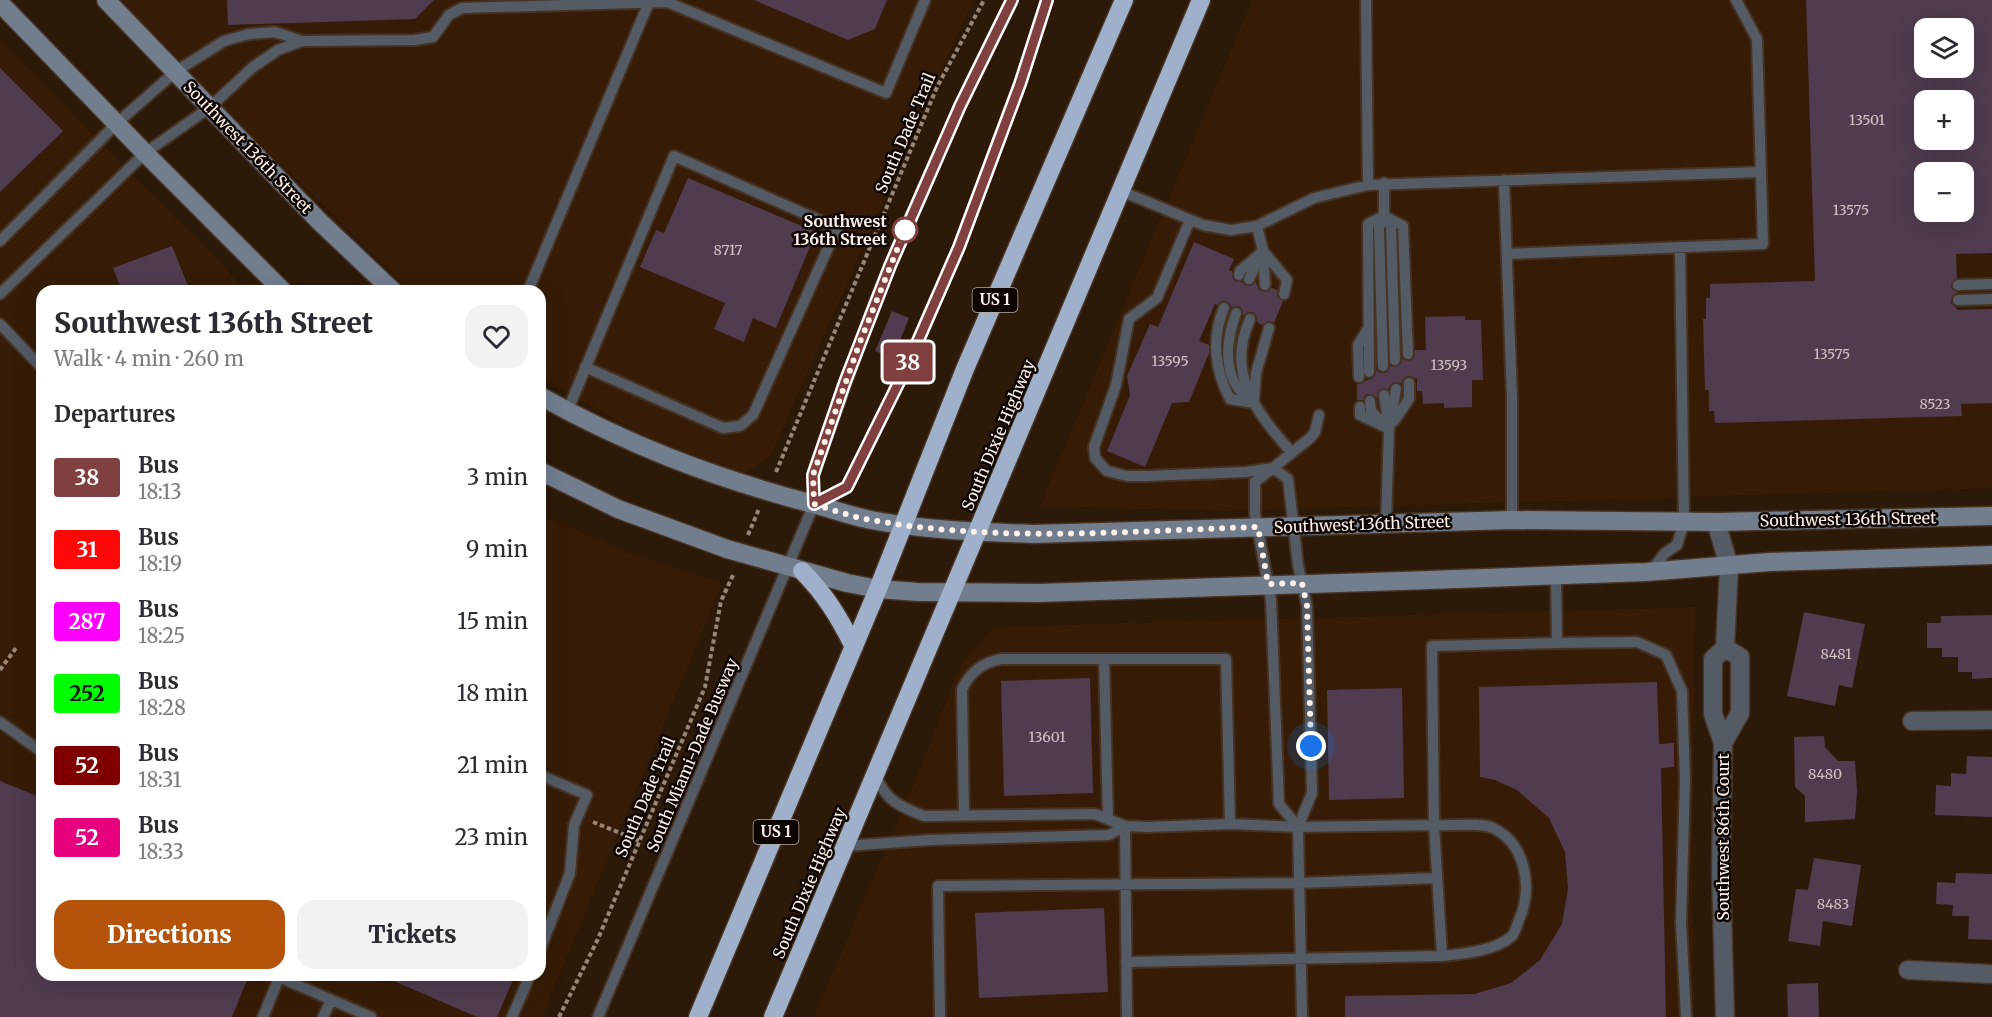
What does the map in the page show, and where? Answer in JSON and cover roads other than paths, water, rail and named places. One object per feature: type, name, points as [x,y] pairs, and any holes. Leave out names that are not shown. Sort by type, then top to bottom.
[{"type":"highway","name":"US 1","points":[[698,1017],[878,589],[965,369],[1124,0]]},
{"type":"highway","name":"South Dixie Highway","points":[[773,1017],[1201,0]]},
{"type":"highway","points":[[795,569],[821,591],[836,610],[854,647]]},
{"type":"street","name":"Southwest 136th Street","points":[[106,0],[319,221],[387,285]]},
{"type":"street","points":[[0,3],[116,124],[277,285]]},
{"type":"street","name":"Southwest 136th Street","points":[[546,400],[618,437],[696,470],[870,520],[979,532],[1034,534],[1512,520],[1716,522],[1992,516]]},
{"type":"street","points":[[546,477],[684,535],[795,569],[878,589],[952,593],[1038,593],[1556,575],[1769,562],[1992,555]]},
{"type":"street","name":"Southwest 86th Court","points":[[1716,522],[1729,566],[1725,648],[1713,658],[1713,714],[1723,743],[1721,872],[1725,1017]]},
{"type":"street","points":[[1723,743],[1740,713],[1740,657],[1725,648]]},
{"type":"street","points":[[1912,721],[1992,720]]},
{"type":"street","points":[[1908,970],[1992,974]]},
{"type":"lane","points":[[0,241],[116,124],[175,72],[224,41],[249,34],[275,32],[302,41],[415,40],[433,37],[449,15],[462,8],[667,2],[886,93],[925,0]]},
{"type":"lane","name":"South Miami-Dade Busway","points":[[598,1017],[795,569],[814,504],[813,475],[875,302],[960,106],[1012,0]]},
{"type":"lane","points":[[814,504],[847,487],[907,366],[959,247],[1020,84],[1047,0]]},
{"type":"lane","points":[[1366,0],[1368,185]]},
{"type":"lane","points":[[1507,254],[1763,244],[1757,39],[1736,0]]},
{"type":"lane","points":[[531,285],[649,2]]},
{"type":"lane","points":[[0,294],[145,153],[209,108],[253,67],[278,50],[302,41]]},
{"type":"lane","points":[[567,412],[585,367],[674,156],[837,228],[769,384],[753,415],[741,426],[723,428],[585,367]]},
{"type":"lane","points":[[1121,191],[1190,220],[1231,230],[1257,226],[1314,198],[1384,183],[1761,172]]},
{"type":"lane","points":[[1504,180],[1512,398],[1512,520]]},
{"type":"lane","points":[[1383,366],[1379,228],[1384,216],[1384,183]]},
{"type":"lane","points":[[1364,375],[1368,225],[1384,216]]},
{"type":"lane","points":[[1384,216],[1403,226],[1408,354]]},
{"type":"lane","points":[[1384,216],[1391,226],[1395,360]]},
{"type":"lane","points":[[1190,220],[1157,298],[1129,319],[1116,386],[1094,447],[1095,458],[1107,471],[1127,476],[1246,472],[1273,468],[1288,479],[1292,526],[1307,606],[1312,792],[1298,827],[1302,1017]]},
{"type":"lane","points":[[1257,226],[1263,251],[1264,285]]},
{"type":"lane","points":[[1651,571],[1665,553],[1677,545],[1684,522],[1680,247]]},
{"type":"lane","points":[[1244,277],[1240,271],[1263,251]]},
{"type":"lane","points":[[1263,251],[1287,280],[1284,294]]},
{"type":"lane","points":[[1958,285],[1992,284]]},
{"type":"lane","points":[[1958,300],[1992,299]]},
{"type":"lane","points":[[1224,308],[1215,342],[1223,386],[1230,399],[1254,403]]},
{"type":"lane","points":[[1236,313],[1227,346],[1230,369],[1240,393],[1254,403]]},
{"type":"lane","points":[[1250,319],[1241,341],[1239,358],[1243,377],[1254,403],[1292,453]]},
{"type":"lane","points":[[0,324],[36,362]]},
{"type":"lane","points":[[1254,403],[1256,373],[1269,328]]},
{"type":"lane","points":[[1389,429],[1408,399],[1408,383]]},
{"type":"lane","points":[[1386,523],[1389,429],[1396,389]]},
{"type":"lane","points":[[1384,395],[1389,429]]},
{"type":"lane","points":[[1365,404],[1360,415],[1389,429]]},
{"type":"lane","points":[[1298,827],[1279,804],[1271,600],[1255,514],[1255,482],[1315,432],[1319,415]]},
{"type":"lane","points":[[1556,575],[1557,643]]},
{"type":"lane","points":[[1442,956],[1434,825],[1432,646],[1636,642],[1666,655],[1682,691],[1685,779],[1681,922],[1686,1017]]},
{"type":"lane","points":[[964,815],[962,689],[979,666],[1001,659],[1226,659],[1230,824]]},
{"type":"lane","points":[[1104,659],[1108,819]]},
{"type":"lane","points":[[0,722],[36,748]]},
{"type":"lane","points":[[875,775],[884,793],[904,808],[924,816],[1095,814],[1125,826],[1230,824],[1298,827],[1434,825],[1491,827],[1510,838],[1519,852],[1526,879],[1524,908],[1512,936],[1482,951],[1442,956],[1126,962]]},
{"type":"lane","points":[[546,778],[587,795],[574,825],[570,873],[546,935]]},
{"type":"lane","points":[[845,846],[930,840],[1109,835],[1125,826]]},
{"type":"lane","points":[[1125,826],[1126,1017]]},
{"type":"lane","points":[[940,1017],[938,886],[1299,883],[1437,878]]},
{"type":"lane","points":[[263,1017],[277,981]]},
{"type":"lane","points":[[290,981],[371,1017]]},
{"type":"lane","points":[[512,1017],[527,981]]},
{"type":"lane","points":[[324,1017],[331,1000]]},
{"type":"place","name":"Southwest 136th Street","points":[[905,230]]}]
